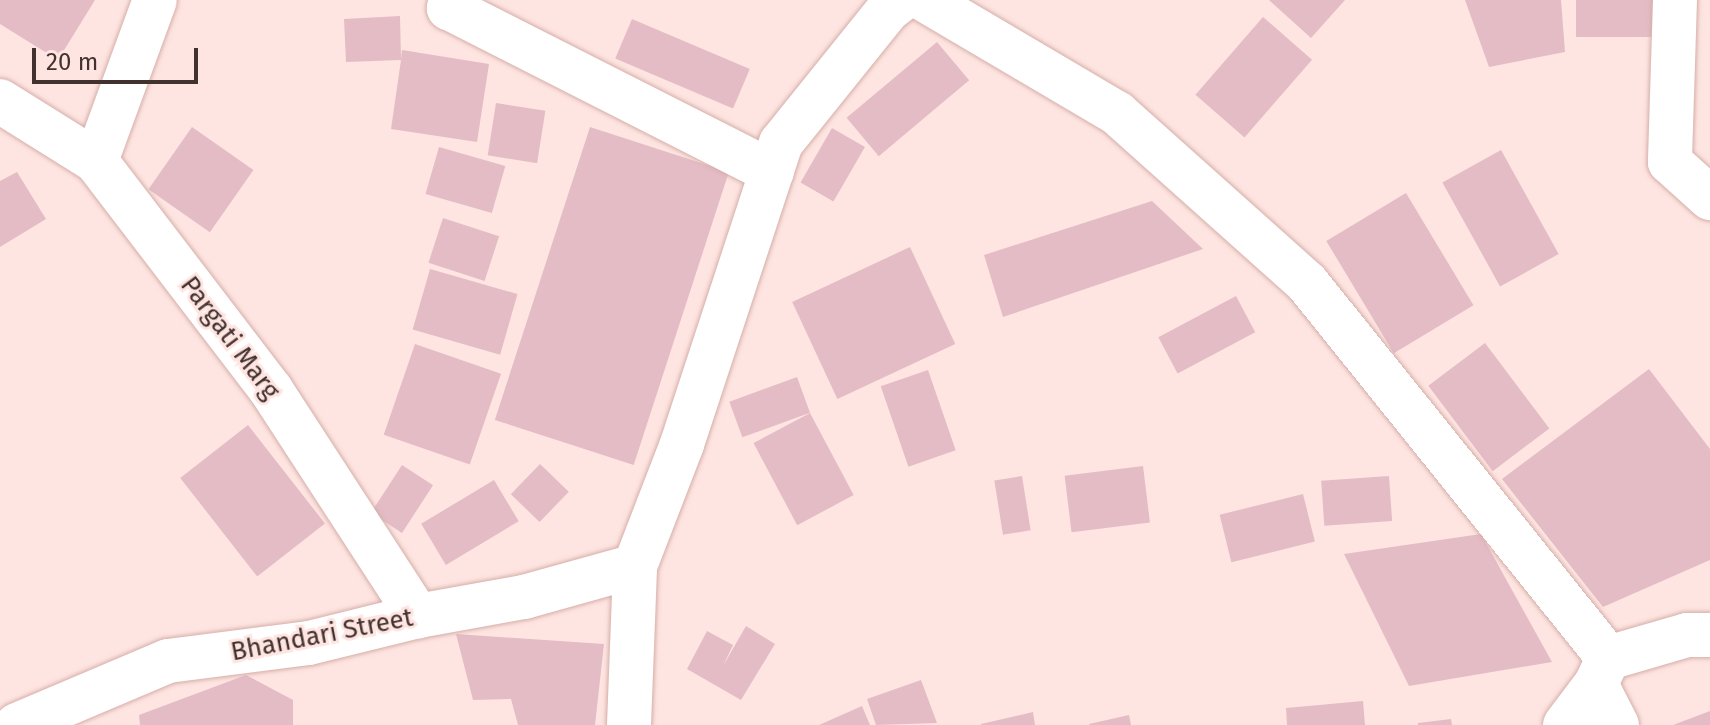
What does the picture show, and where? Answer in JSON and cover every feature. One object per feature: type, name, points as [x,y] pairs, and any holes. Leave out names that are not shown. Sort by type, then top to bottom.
[{"type":"street","points":[[96,161],[155,0]]},
{"type":"street","points":[[452,0],[449,8],[772,172]]},
{"type":"street","points":[[629,725],[635,566],[682,444],[781,143],[888,10],[901,0]]},
{"type":"street","points":[[925,0],[1117,113],[1307,283],[1602,671],[1617,725]]},
{"type":"street","points":[[1675,0],[1670,162],[1710,198]]},
{"type":"street","name":"Pargati Marg","points":[[5,113],[96,161],[271,390],[418,616]]},
{"type":"street","name":"Bhandari Street","points":[[17,725],[168,661],[309,643],[418,616],[524,597],[635,566]]},
{"type":"street","points":[[1565,725],[1602,671],[1687,635],[1710,635]]},
{"type":"building","points":[[0,0],[95,0],[58,60],[0,24]]},
{"type":"building","points":[[1269,0],[1345,0],[1311,38]]},
{"type":"building","points":[[1465,0],[1561,0],[1565,52],[1489,67]]},
{"type":"building","points":[[1576,0],[1656,0],[1656,37],[1576,37]]},
{"type":"building","points":[[400,16],[401,59],[402,50],[489,64],[477,142],[391,129],[401,60],[346,62],[344,19]]},
{"type":"building","points":[[1263,17],[1312,60],[1244,137],[1195,95]]},
{"type":"building","points":[[632,19],[750,69],[733,109],[615,59]]},
{"type":"building","points":[[937,42],[969,80],[879,156],[847,118]]},
{"type":"building","points":[[496,103],[545,111],[537,163],[488,155]]},
{"type":"building","points":[[192,127],[253,170],[210,232],[148,189]]},
{"type":"building","points":[[590,127],[729,172],[634,465],[495,420]]},
{"type":"building","points":[[832,128],[865,147],[833,202],[800,183]]},
{"type":"building","points":[[439,147],[505,166],[492,213],[425,194]]},
{"type":"building","points":[[1501,150],[1559,254],[1500,287],[1442,182]]},
{"type":"building","points":[[17,172],[46,219],[0,247],[0,181]]},
{"type":"building","points":[[1406,193],[1473,305],[1394,353],[1326,241]]},
{"type":"building","points":[[1152,201],[1203,249],[1003,317],[984,255]]},
{"type":"building","points":[[443,218],[499,236],[485,281],[428,263]]},
{"type":"building","points":[[910,247],[955,344],[837,399],[792,302]]},
{"type":"building","points":[[430,269],[517,294],[500,355],[413,330]]},
{"type":"building","points":[[1236,296],[1255,332],[1178,374],[1158,337]]},
{"type":"building","points":[[1485,343],[1549,428],[1493,471],[1428,386]]},
{"type":"building","points":[[415,344],[501,374],[470,464],[384,435]]},
{"type":"building","points":[[1649,369],[1710,449],[1710,560],[1603,607],[1502,479]]},
{"type":"building","points":[[928,370],[956,450],[908,467],[881,386]]},
{"type":"building","points":[[797,377],[810,413],[742,437],[729,402]]},
{"type":"building","points":[[810,413],[854,495],[797,525],[753,443]]},
{"type":"building","points":[[248,425],[325,524],[257,576],[180,478]]},
{"type":"building","points":[[540,464],[569,492],[540,522],[511,494]]},
{"type":"building","points":[[402,465],[433,485],[402,533],[371,513]]},
{"type":"building","points":[[1143,466],[1150,523],[1072,532],[1065,476]]},
{"type":"building","points":[[1022,476],[1031,530],[1003,535],[994,480]]},
{"type":"building","points":[[1389,476],[1392,521],[1324,526],[1321,481]]},
{"type":"building","points":[[494,480],[519,521],[446,565],[421,524]]},
{"type":"building","points":[[1303,494],[1315,542],[1231,562],[1220,515]]},
{"type":"building","points":[[1481,534],[1552,662],[1409,686],[1344,554]]},
{"type":"building","points":[[746,626],[775,644],[741,700],[687,669],[707,631],[733,645],[723,666]]},
{"type":"building","points":[[456,634],[604,644],[595,725],[518,725],[511,699],[473,700]]},
{"type":"building","points":[[246,675],[293,700],[293,725],[140,725],[139,715]]},
{"type":"building","points":[[921,680],[937,723],[876,725],[867,699]]},
{"type":"building","points":[[1363,701],[1365,725],[1287,725],[1286,708]]},
{"type":"building","points":[[862,706],[870,725],[819,725]]},
{"type":"building","points":[[1710,711],[1710,725],[1673,725]]},
{"type":"building","points":[[1033,712],[1035,725],[981,725],[981,724]]},
{"type":"building","points":[[1129,715],[1131,725],[1089,725],[1089,724]]},
{"type":"building","points":[[1451,719],[1452,725],[1418,725],[1418,723]]}]
